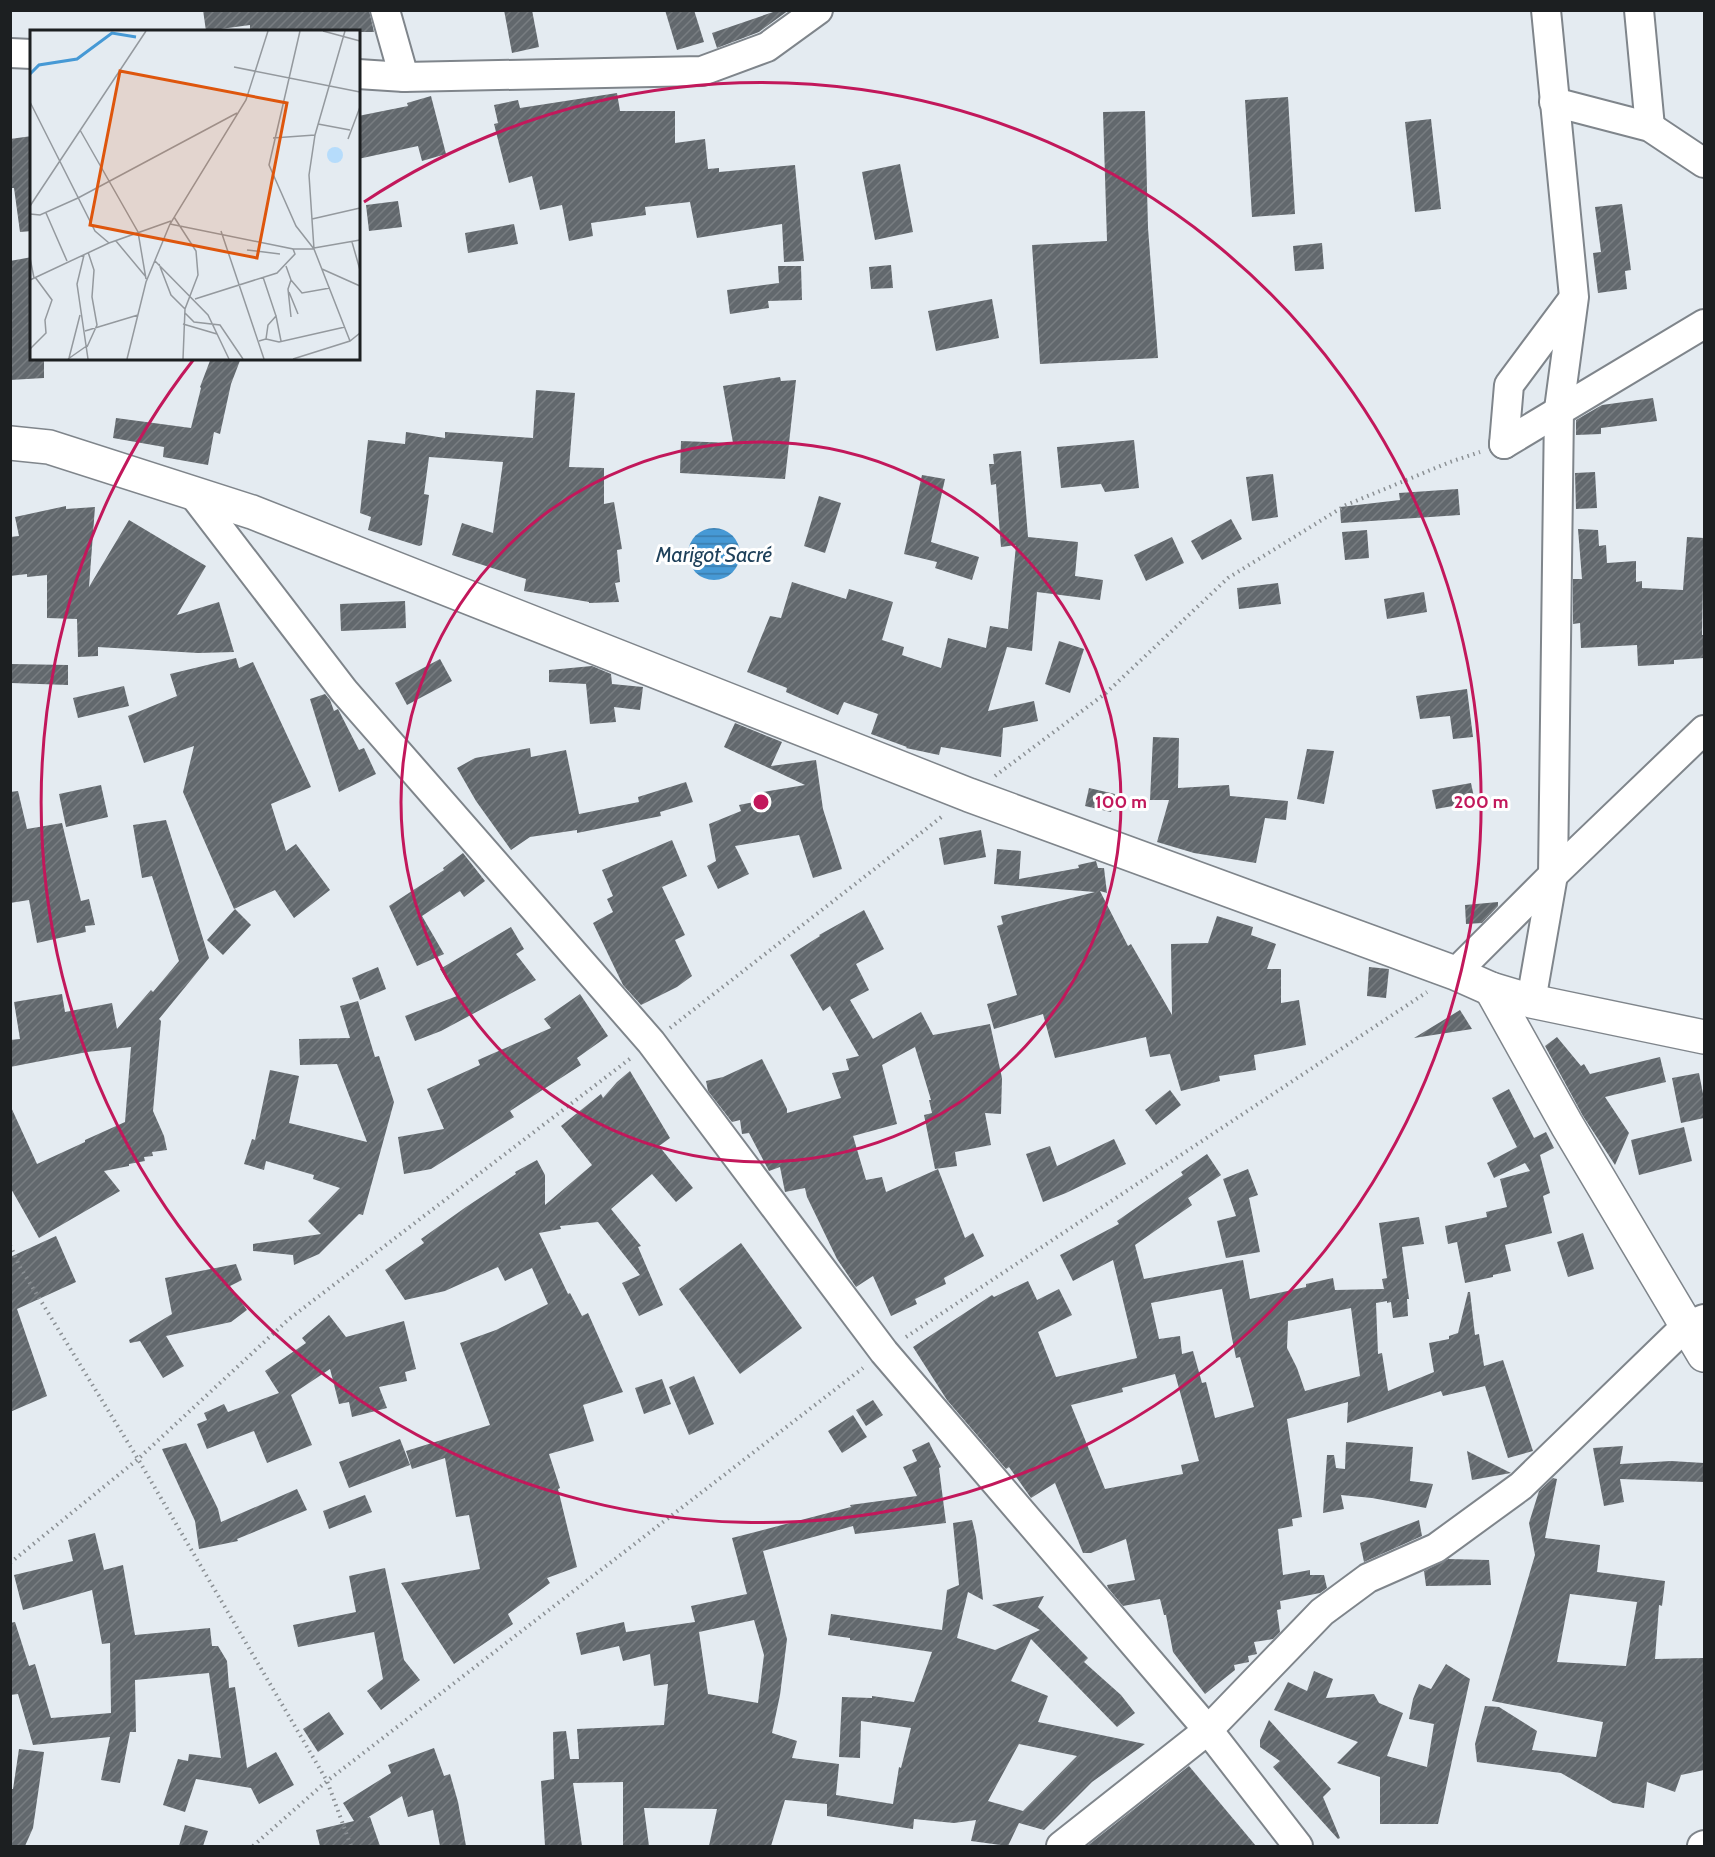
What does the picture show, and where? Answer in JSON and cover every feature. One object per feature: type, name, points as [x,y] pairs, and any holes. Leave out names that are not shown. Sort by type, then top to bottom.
[{"type":"main road","points":[[10,443],[48,447],[274,520],[969,795],[1455,973],[1491,989],[1531,1001],[1704,1037]]},
{"type":"main road","points":[[1491,989],[1567,1125],[1695,1323],[1704,1355]]},
{"type":"street","points":[[385,10],[404,76]]},
{"type":"street","points":[[360,74],[404,76],[702,71],[767,47],[818,10]]},
{"type":"street","points":[[1531,1001],[1553,875],[1559,410],[1574,297],[1546,10]]},
{"type":"street","points":[[1639,10],[1650,127]]},
{"type":"street","points":[[10,53],[30,54]]},
{"type":"street","points":[[1554,102],[1650,127],[1704,163]]},
{"type":"street","points":[[1504,444],[1509,385],[1574,297]]},
{"type":"street","points":[[1504,444],[1704,324]]},
{"type":"street","points":[[193,494],[344,692],[651,1042],[884,1352],[1208,1730],[1298,1846]]},
{"type":"street","points":[[1455,973],[1704,730]]},
{"type":"street","points":[[1061,1846],[1208,1730],[1322,1612],[1368,1578],[1436,1548],[1521,1486],[1695,1323]]},
{"type":"path","points":[[10,1563],[138,1459],[289,1319],[969,795],[1106,693],[1228,578],[1346,505],[1450,462],[1504,444]]},
{"type":"path","points":[[253,1846],[327,1781],[884,1352],[1455,973]]},
{"type":"path","points":[[10,1245],[20,1267],[138,1459],[327,1781],[351,1846]]},
{"type":"water","name":"Marigot Sacré","points":[[709,528],[719,528],[733,535],[740,554],[733,573],[719,580],[709,580],[699,576],[692,569],[688,559],[688,549],[692,539],[699,532]]},
{"type":"building","points":[[203,10],[369,10],[374,32],[250,30],[250,25],[206,30]]},
{"type":"building","points":[[504,10],[532,10],[539,47],[512,53]]},
{"type":"building","points":[[665,10],[694,10],[704,42],[677,50]]},
{"type":"building","points":[[779,10],[789,10],[759,32],[717,48],[712,33]]},
{"type":"building","points":[[617,93],[620,111],[675,111],[675,143],[705,139],[708,169],[719,168],[719,172],[795,165],[804,261],[784,262],[782,224],[697,238],[690,202],[645,207],[646,215],[591,223],[593,236],[569,241],[562,205],[540,210],[532,176],[509,183],[494,124],[498,123],[494,105],[518,100],[520,108]]},
{"type":"building","points":[[431,96],[446,154],[422,161],[418,146],[360,159],[360,116],[408,106],[407,103]]},
{"type":"building","points":[[1288,97],[1295,214],[1252,217],[1245,100]]},
{"type":"building","points":[[1145,111],[1148,228],[1158,358],[1040,364],[1032,245],[1107,241],[1103,112]]},
{"type":"building","points":[[1431,119],[1441,209],[1415,212],[1405,122]]},
{"type":"building","points":[[30,136],[30,231],[20,232],[14,188],[10,188],[10,139]]},
{"type":"building","points":[[900,164],[913,232],[875,240],[862,172]]},
{"type":"building","points":[[398,201],[402,227],[369,231],[366,205]]},
{"type":"building","points":[[1622,204],[1631,270],[1625,271],[1627,289],[1598,293],[1593,253],[1601,252],[1595,207]]},
{"type":"building","points":[[514,224],[518,244],[468,253],[465,233]]},
{"type":"building","points":[[1322,243],[1324,269],[1295,271],[1293,246]]},
{"type":"building","points":[[30,257],[30,360],[44,360],[44,378],[10,380],[10,261]]},
{"type":"building","points":[[891,265],[893,288],[871,289],[869,267]]},
{"type":"building","points":[[778,266],[801,266],[802,300],[768,301],[769,308],[730,314],[727,290],[779,283]]},
{"type":"building","points":[[992,299],[999,338],[936,351],[928,311]]},
{"type":"building","points":[[210,360],[240,360],[231,384],[220,434],[214,432],[208,465],[163,457],[164,447],[113,438],[116,418],[191,428],[200,387]]},
{"type":"building","points":[[780,377],[781,381],[796,380],[785,479],[680,473],[681,441],[733,443],[723,386]]},
{"type":"building","points":[[536,390],[575,393],[569,467],[604,468],[604,504],[614,502],[622,549],[617,550],[620,582],[615,583],[619,602],[589,603],[524,591],[526,579],[452,555],[462,523],[493,533],[503,462],[429,457],[424,494],[429,495],[422,545],[368,530],[371,517],[360,513],[368,440],[405,444],[406,432],[445,438],[445,432],[533,438]]},
{"type":"building","points":[[1653,398],[1657,421],[1601,428],[1601,434],[1576,435],[1576,420],[1602,405]]},
{"type":"building","points":[[1134,440],[1139,488],[1105,492],[1101,484],[1061,488],[1057,447]]},
{"type":"building","points":[[1021,451],[1028,537],[1078,542],[1075,576],[1103,580],[1100,600],[1037,592],[1032,651],[1007,647],[988,711],[1034,701],[1038,721],[1003,728],[1001,757],[941,747],[939,755],[906,748],[871,734],[878,714],[844,702],[838,715],[786,692],[787,688],[747,672],[770,616],[781,618],[792,582],[846,599],[849,589],[893,602],[882,640],[904,647],[902,655],[941,668],[948,638],[986,648],[990,626],[1008,629],[1016,545],[1001,547],[996,484],[991,485],[989,464],[994,464],[993,454]]},
{"type":"building","points":[[1595,472],[1597,508],[1576,509],[1575,473]]},
{"type":"building","points":[[1273,474],[1278,517],[1252,521],[1246,477]]},
{"type":"building","points":[[922,475],[945,479],[931,542],[979,557],[972,580],[935,568],[937,562],[904,554]]},
{"type":"building","points":[[1458,489],[1460,515],[1341,523],[1340,507],[1400,500],[1399,493]]},
{"type":"building","points":[[819,496],[841,503],[825,553],[804,546]]},
{"type":"building","points":[[66,506],[66,509],[95,507],[89,587],[129,520],[206,566],[177,615],[219,602],[234,652],[198,653],[98,647],[98,656],[78,657],[77,619],[47,618],[47,575],[10,576],[10,537],[19,536],[15,517]]},
{"type":"building","points":[[1231,519],[1242,539],[1202,560],[1191,541]]},
{"type":"building","points":[[1578,529],[1598,530],[1599,546],[1606,545],[1607,563],[1636,561],[1636,582],[1642,581],[1642,588],[1683,590],[1687,537],[1704,538],[1702,635],[1704,635],[1704,658],[1674,660],[1674,664],[1638,666],[1637,645],[1581,648],[1580,623],[1573,624],[1573,579],[1582,579]]},
{"type":"building","points":[[1367,530],[1369,558],[1345,560],[1342,532]]},
{"type":"building","points":[[1172,537],[1184,563],[1146,581],[1134,555]]},
{"type":"building","points":[[1278,583],[1281,604],[1239,609],[1237,588]]},
{"type":"building","points":[[1424,592],[1427,612],[1387,619],[1384,599]]},
{"type":"building","points":[[405,601],[406,628],[341,631],[340,604]]},
{"type":"building","points":[[1059,641],[1084,649],[1070,693],[1045,684]]},
{"type":"building","points":[[236,658],[239,668],[253,662],[311,787],[271,804],[286,851],[296,844],[330,890],[294,918],[275,890],[234,909],[183,792],[194,746],[144,763],[128,716],[177,696],[170,674]]},
{"type":"building","points":[[440,659],[452,681],[407,705],[395,683]]},
{"type":"building","points":[[11,664],[68,665],[68,685],[11,683]]},
{"type":"building","points":[[592,666],[611,674],[612,684],[643,687],[640,710],[614,707],[616,722],[590,724],[586,684],[549,682],[549,670]]},
{"type":"building","points":[[124,686],[129,706],[78,718],[73,698]]},
{"type":"building","points":[[1467,689],[1473,737],[1453,739],[1450,716],[1420,719],[1416,696]]},
{"type":"building","points":[[325,694],[334,711],[338,709],[359,750],[364,748],[376,774],[339,792],[310,699]]},
{"type":"building","points":[[735,723],[782,742],[771,766],[816,760],[823,809],[842,869],[813,878],[799,835],[735,846],[749,874],[718,889],[707,866],[716,861],[709,824],[741,811],[739,805],[764,800],[763,792],[805,785],[724,747]]},
{"type":"building","points":[[1153,737],[1179,738],[1178,788],[1229,785],[1230,796],[1288,801],[1286,820],[1265,818],[1256,863],[1194,853],[1157,842],[1169,800],[1150,800]]},
{"type":"building","points":[[530,748],[531,757],[566,750],[579,814],[639,802],[638,797],[686,782],[693,802],[660,812],[661,816],[577,833],[577,830],[530,837],[511,850],[476,801],[457,768],[475,758]]},
{"type":"building","points":[[1307,749],[1334,751],[1324,804],[1297,799]]},
{"type":"building","points":[[1471,783],[1475,802],[1436,809],[1432,790]]},
{"type":"building","points":[[101,785],[108,817],[66,827],[59,794]]},
{"type":"building","points":[[1089,788],[1115,794],[1111,812],[1085,806]]},
{"type":"building","points":[[18,791],[27,829],[62,823],[81,901],[89,899],[95,925],[85,926],[86,932],[37,943],[29,900],[10,903],[10,792]]},
{"type":"building","points":[[166,820],[209,958],[159,1019],[161,1021],[153,1111],[164,1136],[167,1150],[152,1152],[153,1156],[144,1157],[145,1161],[104,1171],[120,1191],[39,1238],[10,1187],[10,1105],[37,1164],[85,1142],[125,1122],[131,1047],[87,1052],[10,1067],[10,1040],[20,1039],[14,1002],[62,994],[65,1012],[112,1003],[117,1029],[179,961],[152,876],[142,878],[133,825]]},
{"type":"building","points":[[981,830],[986,857],[944,865],[939,838]]},
{"type":"building","points":[[672,840],[687,876],[662,887],[685,935],[675,940],[692,976],[677,987],[641,1005],[623,985],[593,923],[613,912],[607,899],[613,896],[602,870]]},
{"type":"building","points":[[997,849],[1021,851],[1019,879],[1079,868],[1078,865],[1096,861],[1098,868],[1104,868],[1107,893],[1100,891],[1128,946],[1131,944],[1172,1015],[1171,944],[1208,943],[1217,916],[1253,927],[1251,935],[1276,944],[1267,969],[1281,969],[1281,1003],[1299,1000],[1306,1045],[1254,1055],[1256,1070],[1219,1076],[1220,1081],[1181,1091],[1170,1054],[1150,1057],[1146,1037],[1055,1058],[1043,1014],[994,1029],[987,1004],[1017,995],[997,926],[1003,924],[1001,916],[1095,892],[994,884]]},
{"type":"building","points":[[463,853],[485,881],[464,897],[460,891],[422,916],[444,954],[417,966],[389,906],[444,870],[443,868]]},
{"type":"building","points":[[1498,902],[1498,906],[1482,923],[1466,924],[1465,905]]},
{"type":"building","points":[[235,909],[251,925],[223,955],[207,940]]},
{"type":"building","points":[[864,910],[884,949],[856,964],[869,990],[850,1000],[873,1039],[921,1012],[933,1035],[990,1024],[1002,1078],[1001,1114],[985,1113],[991,1145],[955,1152],[957,1166],[935,1169],[924,1115],[932,1113],[929,1100],[931,1100],[915,1047],[882,1065],[897,1124],[853,1136],[866,1180],[882,1177],[886,1192],[938,1169],[965,1238],[973,1233],[984,1256],[944,1278],[946,1284],[915,1299],[917,1304],[891,1316],[873,1276],[856,1287],[837,1259],[807,1197],[805,1188],[785,1192],[780,1167],[769,1171],[749,1133],[742,1134],[740,1120],[732,1122],[708,1091],[706,1081],[723,1077],[762,1059],[787,1113],[841,1098],[832,1073],[849,1070],[846,1059],[859,1056],[830,1006],[823,1011],[790,955],[819,935]]},
{"type":"building","points":[[511,927],[524,949],[516,954],[536,980],[441,1031],[415,1041],[405,1016],[457,996],[440,969]]},
{"type":"building","points":[[378,967],[386,989],[360,1000],[352,978]]},
{"type":"building","points":[[1369,967],[1389,969],[1386,998],[1367,996]]},
{"type":"building","points":[[580,994],[608,1036],[577,1058],[581,1065],[510,1111],[514,1117],[431,1169],[404,1174],[398,1137],[444,1129],[427,1089],[480,1065],[478,1060],[551,1028],[544,1019]]},
{"type":"building","points":[[358,1001],[375,1057],[379,1056],[394,1102],[363,1215],[359,1214],[319,1254],[294,1265],[293,1255],[253,1251],[253,1244],[321,1234],[308,1221],[340,1188],[313,1179],[314,1175],[266,1161],[264,1170],[244,1164],[252,1139],[255,1140],[270,1070],[299,1076],[289,1123],[367,1142],[337,1064],[300,1065],[299,1039],[350,1038],[340,1006]]},
{"type":"building","points":[[1460,1010],[1472,1029],[1414,1038]]},
{"type":"building","points":[[1557,1037],[1581,1066],[1584,1064],[1590,1074],[1660,1057],[1666,1082],[1605,1097],[1629,1133],[1615,1165],[1583,1116],[1545,1046]]},
{"type":"building","points":[[630,1071],[670,1138],[659,1146],[693,1188],[676,1202],[652,1174],[611,1209],[641,1246],[638,1247],[663,1305],[639,1316],[622,1283],[640,1275],[598,1222],[560,1226],[561,1229],[539,1233],[568,1294],[570,1293],[582,1316],[588,1313],[623,1392],[583,1405],[594,1441],[549,1454],[560,1488],[558,1489],[577,1567],[547,1578],[550,1583],[508,1614],[513,1624],[454,1664],[401,1583],[480,1569],[469,1515],[456,1517],[445,1458],[412,1469],[406,1451],[490,1425],[460,1343],[496,1330],[548,1304],[532,1268],[505,1281],[498,1267],[445,1291],[405,1300],[385,1270],[424,1243],[421,1239],[516,1174],[515,1172],[537,1160],[545,1175],[545,1205],[592,1165],[561,1126],[601,1094],[603,1098]]},
{"type":"building","points":[[1699,1073],[1704,1099],[1704,1118],[1681,1123],[1672,1078]]},
{"type":"building","points":[[1509,1089],[1534,1138],[1546,1132],[1554,1148],[1540,1155],[1550,1193],[1543,1196],[1552,1233],[1505,1245],[1511,1271],[1465,1283],[1457,1242],[1448,1244],[1445,1226],[1487,1217],[1486,1212],[1507,1207],[1500,1179],[1530,1171],[1525,1163],[1494,1178],[1487,1163],[1517,1147],[1492,1098]]},
{"type":"building","points":[[1170,1090],[1181,1105],[1156,1125],[1145,1110]]},
{"type":"building","points":[[1684,1127],[1692,1161],[1639,1175],[1631,1140]]},
{"type":"building","points":[[1114,1139],[1126,1164],[1043,1202],[1026,1154],[1050,1146],[1057,1166]]},
{"type":"building","points":[[1207,1154],[1221,1175],[1188,1198],[1192,1205],[1135,1245],[1144,1279],[1243,1260],[1250,1299],[1306,1287],[1306,1284],[1333,1278],[1335,1290],[1384,1289],[1382,1279],[1387,1278],[1379,1223],[1419,1217],[1424,1244],[1402,1247],[1409,1299],[1407,1299],[1408,1316],[1393,1318],[1391,1302],[1376,1303],[1378,1354],[1382,1353],[1388,1391],[1434,1372],[1429,1343],[1449,1339],[1449,1336],[1458,1333],[1468,1292],[1470,1292],[1475,1335],[1479,1334],[1484,1366],[1503,1360],[1533,1451],[1508,1458],[1485,1386],[1443,1396],[1441,1391],[1347,1423],[1348,1402],[1287,1419],[1302,1517],[1292,1519],[1293,1526],[1278,1529],[1283,1575],[1310,1570],[1310,1575],[1324,1575],[1327,1588],[1320,1593],[1280,1601],[1281,1609],[1277,1610],[1280,1632],[1273,1639],[1254,1642],[1257,1654],[1248,1656],[1249,1662],[1234,1665],[1235,1670],[1205,1694],[1173,1652],[1166,1615],[1164,1615],[1160,1599],[1123,1606],[1108,1588],[1107,1585],[1135,1580],[1126,1539],[1091,1553],[1083,1553],[1055,1483],[1031,1498],[1009,1467],[1006,1469],[947,1400],[913,1347],[992,1295],[994,1297],[1028,1281],[1037,1300],[1059,1289],[1072,1315],[1038,1332],[1056,1377],[1137,1358],[1113,1260],[1073,1281],[1060,1255],[1119,1224],[1117,1221],[1183,1175],[1181,1172]],"holes":[[[1222,1289],[1236,1358],[1240,1357],[1254,1407],[1215,1418],[1206,1382],[1202,1383],[1193,1351],[1182,1354],[1180,1336],[1159,1339],[1151,1303]],[[1351,1308],[1360,1376],[1305,1391],[1287,1348],[1288,1321]],[[1175,1374],[1199,1461],[1181,1465],[1183,1474],[1105,1489],[1071,1405],[1123,1392],[1122,1388]]]},
{"type":"building","points":[[1248,1169],[1258,1195],[1249,1198],[1260,1252],[1226,1258],[1217,1221],[1236,1216],[1223,1179]]},
{"type":"building","points":[[1583,1233],[1594,1269],[1568,1277],[1557,1242]]},
{"type":"building","points":[[56,1236],[76,1282],[17,1309],[47,1396],[10,1412],[10,1257]]},
{"type":"building","points":[[741,1243],[802,1328],[740,1374],[679,1289]]},
{"type":"building","points":[[236,1264],[242,1280],[230,1286],[247,1310],[231,1322],[166,1336],[184,1366],[163,1378],[140,1341],[130,1343],[129,1340],[172,1314],[165,1278]]},
{"type":"building","points":[[329,1315],[346,1337],[404,1321],[416,1369],[405,1372],[407,1381],[379,1387],[387,1408],[352,1417],[349,1402],[339,1404],[330,1369],[291,1395],[312,1445],[267,1463],[254,1431],[207,1449],[197,1424],[207,1420],[204,1413],[224,1404],[228,1412],[279,1393],[265,1371],[306,1343],[302,1338]]},
{"type":"building","points":[[694,1376],[714,1424],[689,1435],[669,1387]]},
{"type":"building","points":[[662,1379],[671,1404],[644,1414],[635,1388]]},
{"type":"building","points":[[873,1400],[883,1415],[866,1426],[856,1410]]},
{"type":"building","points":[[853,1415],[867,1437],[842,1453],[828,1431]]},
{"type":"building","points":[[400,1439],[410,1465],[349,1488],[339,1462]]},
{"type":"building","points":[[929,1442],[941,1467],[939,1468],[946,1523],[855,1534],[853,1526],[763,1551],[787,1639],[780,1695],[772,1733],[797,1741],[792,1758],[839,1764],[836,1795],[893,1804],[899,1767],[901,1768],[911,1728],[861,1721],[860,1758],[839,1757],[842,1697],[872,1698],[872,1696],[914,1702],[932,1652],[828,1635],[831,1614],[942,1630],[947,1590],[959,1585],[953,1523],[972,1520],[983,1600],[968,1592],[957,1638],[995,1650],[1040,1630],[992,1605],[1044,1596],[1038,1607],[1088,1658],[1084,1662],[1121,1695],[1135,1713],[1117,1727],[1031,1639],[1011,1681],[1048,1696],[1038,1722],[1145,1744],[1092,1782],[1044,1830],[1019,1823],[1008,1846],[971,1841],[976,1820],[954,1823],[914,1819],[913,1829],[827,1816],[827,1804],[785,1800],[771,1846],[709,1846],[717,1809],[644,1808],[649,1846],[623,1846],[623,1782],[573,1783],[582,1846],[545,1846],[541,1781],[554,1779],[553,1732],[566,1731],[570,1759],[579,1759],[577,1729],[664,1725],[668,1684],[654,1686],[650,1654],[623,1661],[619,1646],[581,1655],[576,1633],[624,1622],[626,1632],[695,1622],[691,1606],[747,1594],[732,1538],[851,1507],[850,1505],[917,1496],[903,1467],[917,1461],[912,1450]],"holes":[[[754,1620],[764,1655],[758,1703],[708,1694],[699,1632]],[[1019,1744],[1077,1756],[1023,1811],[988,1801]]]},
{"type":"building","points":[[1346,1442],[1413,1447],[1410,1481],[1433,1484],[1426,1508],[1341,1495],[1344,1509],[1323,1513],[1327,1455],[1334,1455],[1336,1468],[1345,1469]]},
{"type":"building","points":[[186,1443],[218,1509],[221,1522],[297,1489],[307,1510],[237,1539],[238,1541],[199,1549],[195,1521],[162,1449]]},
{"type":"building","points":[[1623,1446],[1620,1464],[1671,1461],[1704,1463],[1704,1482],[1620,1479],[1624,1502],[1604,1506],[1593,1448]]},
{"type":"building","points":[[1467,1451],[1511,1473],[1472,1480]]},
{"type":"building","points":[[1553,1478],[1557,1479],[1545,1538],[1600,1545],[1597,1572],[1665,1581],[1662,1606],[1659,1605],[1655,1659],[1704,1658],[1704,1770],[1681,1775],[1675,1792],[1647,1782],[1644,1808],[1613,1803],[1561,1773],[1477,1762],[1475,1744],[1485,1706],[1499,1707],[1537,1731],[1532,1750],[1596,1757],[1603,1722],[1492,1701],[1535,1555],[1529,1523],[1539,1491]],"holes":[[[1570,1594],[1637,1602],[1626,1666],[1557,1662]]]},
{"type":"building","points":[[365,1495],[372,1512],[329,1529],[323,1511]]},
{"type":"building","points":[[1419,1520],[1422,1536],[1364,1562],[1360,1543]]},
{"type":"building","points":[[95,1533],[104,1570],[123,1565],[135,1635],[210,1628],[212,1646],[218,1646],[227,1661],[229,1688],[235,1687],[247,1768],[276,1752],[294,1785],[259,1804],[251,1788],[196,1779],[185,1812],[163,1805],[178,1759],[188,1761],[189,1754],[221,1758],[209,1673],[135,1680],[136,1732],[130,1732],[120,1783],[101,1780],[110,1737],[33,1745],[18,1694],[10,1695],[10,1623],[15,1622],[29,1666],[35,1664],[51,1718],[111,1713],[110,1643],[102,1644],[92,1590],[23,1610],[14,1575],[73,1561],[68,1540]]},
{"type":"building","points":[[1448,1559],[1489,1560],[1491,1585],[1426,1586],[1424,1571]]},
{"type":"building","points":[[385,1568],[404,1660],[420,1680],[381,1710],[367,1691],[383,1679],[374,1632],[298,1647],[293,1625],[356,1612],[349,1576]]},
{"type":"building","points":[[1446,1664],[1470,1679],[1438,1824],[1380,1824],[1380,1777],[1337,1763],[1358,1742],[1274,1710],[1288,1682],[1307,1691],[1314,1671],[1333,1679],[1326,1698],[1374,1694],[1379,1703],[1403,1713],[1387,1756],[1427,1767],[1434,1724],[1409,1719],[1419,1684],[1431,1689]]},
{"type":"building","points":[[329,1712],[344,1734],[318,1752],[303,1729]]},
{"type":"building","points":[[1269,1720],[1331,1789],[1323,1797],[1340,1838],[1338,1839],[1273,1767],[1280,1761],[1260,1747],[1260,1740]]},
{"type":"building","points":[[434,1748],[444,1776],[450,1774],[466,1846],[440,1846],[433,1810],[408,1817],[402,1796],[367,1818],[370,1817],[380,1846],[320,1846],[316,1830],[354,1821],[343,1803],[391,1773],[388,1765]]},
{"type":"building","points":[[19,1749],[44,1752],[33,1828],[25,1846],[10,1846],[10,1789],[13,1789]]},
{"type":"building","points":[[1189,1766],[1256,1846],[1087,1846]]},
{"type":"building","points":[[185,1825],[208,1831],[203,1846],[179,1846]]}]
